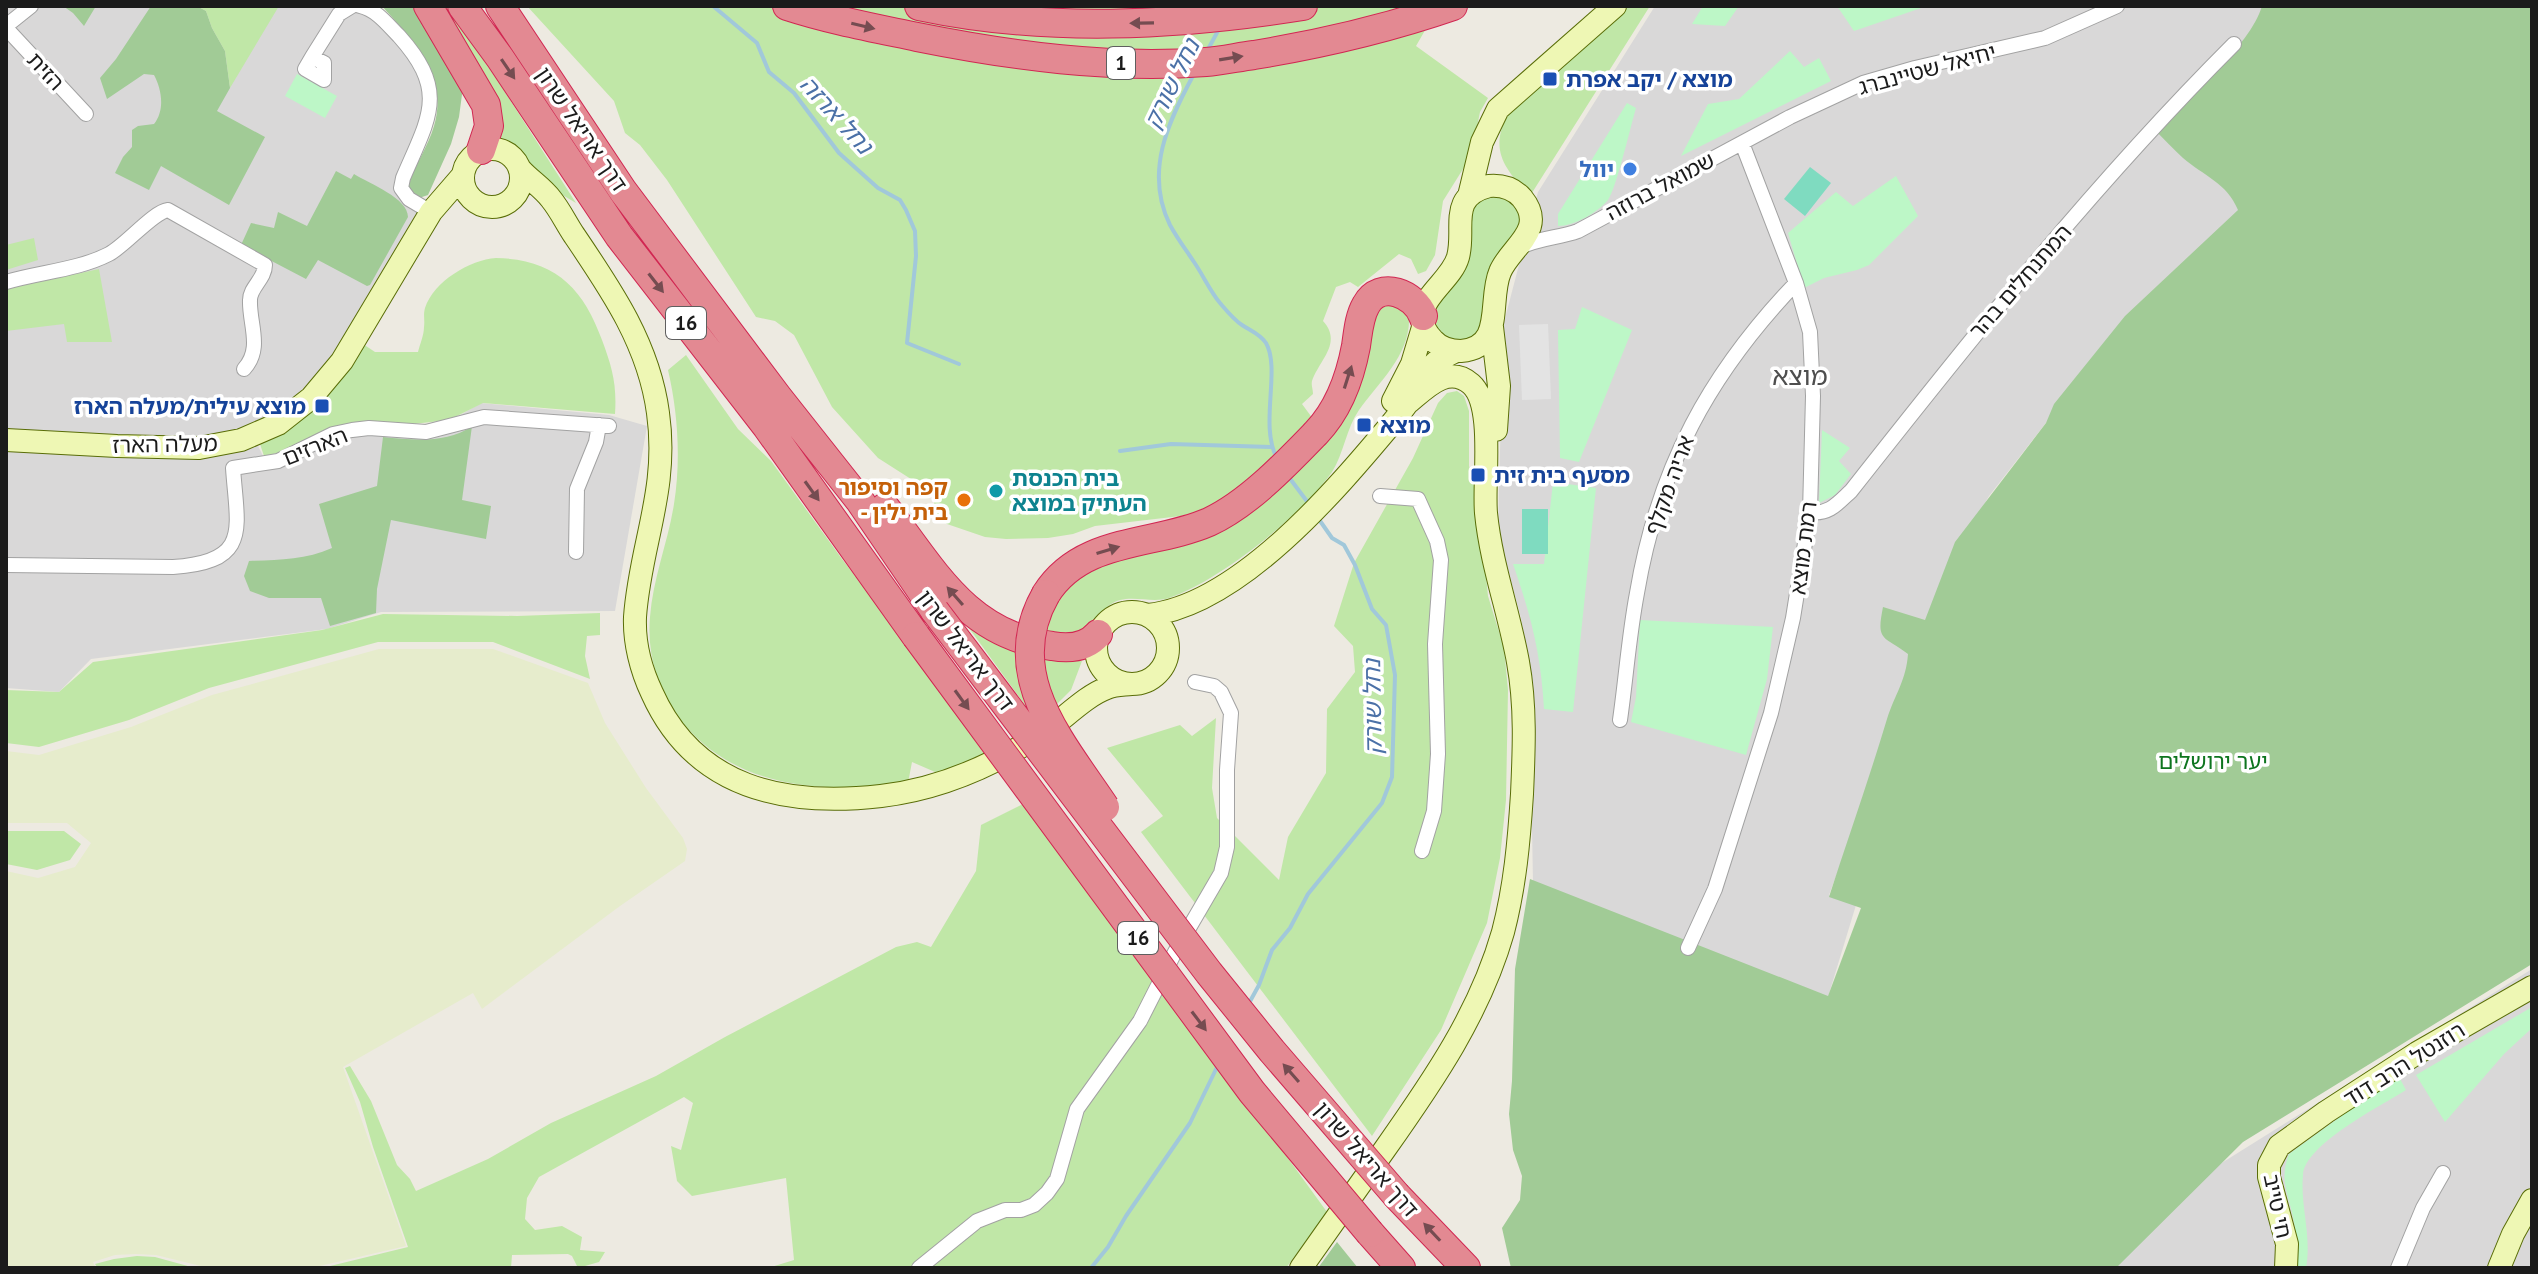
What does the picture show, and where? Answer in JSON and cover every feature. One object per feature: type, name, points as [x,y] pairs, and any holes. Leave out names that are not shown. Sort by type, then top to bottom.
[{"type":"highway","points":[[428,6],[486,105],[489,126],[481,150]]},
{"type":"highway","name":"דרך אריאל שרון","points":[[462,6],[619,236],[767,427],[916,636],[1252,1092],[1401,1268]]},
{"type":"highway","name":"דרך אריאל שרון","points":[[500,6],[621,189],[860,501],[935,611],[1209,973],[1397,1196],[1466,1268]]},
{"type":"highway","name":"1","points":[[787,6],[873,28],[966,46],[1042,58],[1126,63],[1207,62],[1281,51],[1362,33],[1453,6]]},
{"type":"highway","name":"1","points":[[919,6],[1001,19],[1082,24],[1161,23],[1238,17],[1303,6]]},
{"type":"highway","points":[[621,189],[769,357],[962,605],[999,632],[1039,645],[1072,647],[1089,642],[1097,647]]},
{"type":"highway","points":[[1209,973],[1061,740],[1036,693],[1030,673],[1029,635],[1033,621],[1046,594],[1060,576],[1083,559],[1113,547],[1210,521],[1241,502],[1307,442],[1329,417],[1343,392],[1352,368],[1363,312],[1370,298],[1385,292],[1401,293],[1417,304],[1424,320]]},
{"type":"main road","points":[[1353,466],[1401,389],[1412,364],[1430,295],[1448,277],[1457,261],[1459,215],[1474,185],[1482,142],[1489,124],[1498,109],[1615,6]]},
{"type":"main road","points":[[1489,124],[1491,157],[1522,201],[1530,221],[1523,242],[1504,264],[1496,283],[1492,327],[1499,386],[1494,489],[1499,579]]},
{"type":"main road","points":[[504,204],[517,194],[521,170],[505,151],[481,150],[469,160],[463,175],[465,188],[473,200],[487,207],[528,201],[560,219],[573,233]]},
{"type":"main road","points":[[521,170],[549,197],[621,306],[653,386],[661,449],[659,493],[638,594],[635,618],[637,642],[646,679],[664,716],[684,744],[709,767],[741,783],[782,795],[838,798],[915,790],[967,775],[1047,731],[1106,688],[1142,683],[1156,674],[1166,661],[1168,645],[1184,619],[1208,594]]},
{"type":"main road","name":"מעלה הארז","points":[[6,440],[199,448],[260,433],[295,412],[327,380],[351,348],[431,212],[463,175]]},
{"type":"main road","points":[[1469,196],[1483,187],[1506,187],[1522,201]]},
{"type":"main road","name":"מעלה הארז","points":[[416,238],[452,207],[462,203],[479,204]]},
{"type":"main road","points":[[1424,320],[1433,341],[1442,347],[1464,351],[1474,361],[1486,387],[1485,437]]},
{"type":"main road","points":[[1148,615],[1175,610],[1243,573],[1297,527],[1353,466],[1409,402],[1433,364],[1457,351],[1480,344],[1492,327]]},
{"type":"main road","points":[[1301,1268],[1417,1104],[1478,1002],[1502,934],[1518,858],[1524,702],[1486,512],[1481,399],[1478,391],[1466,380],[1441,377],[1409,402]]},
{"type":"main road","points":[[1047,731],[1082,690],[1095,668],[1097,647],[1108,620],[1120,613],[1148,615],[1160,625],[1168,645]]},
{"type":"main road","points":[[1097,647],[1104,672],[1112,679],[1131,684]]},
{"type":"main road","name":"רוזנטל הרב דוד","points":[[2279,1146],[2417,1053],[2532,987]]},
{"type":"main road","name":"חי טייב","points":[[2279,1146],[2269,1165],[2269,1177],[2287,1244],[2286,1268]]},
{"type":"main road","points":[[2499,1268],[2530,1210]]},
{"type":"street","name":"הזית","points":[[31,6],[8,22],[86,114]]},
{"type":"street","points":[[312,57],[339,14],[352,6]]},
{"type":"street","points":[[360,6],[383,19],[416,55],[427,76],[430,92],[427,118],[401,188],[409,199],[431,212]]},
{"type":"street","name":"יחיאל שטיינברג","points":[[1742,143],[1863,83],[2045,38],[2117,6]]},
{"type":"street","name":"המתנחלים בהר","points":[[1810,512],[1820,514],[1832,509],[1851,491],[2013,287],[2144,139],[2234,44]]},
{"type":"street","name":"שמואל ברוזה","points":[[1515,250],[1533,241],[1578,231],[1742,143]]},
{"type":"street","name":"רמת מוצא","points":[[1688,948],[1715,889],[1771,713],[1793,618],[1810,512],[1813,362],[1805,309],[1742,143]]},
{"type":"street","points":[[1522,201],[1552,231],[1578,231]]},
{"type":"street","points":[[6,282],[110,253],[138,233],[160,211],[168,210],[265,265],[265,273],[250,296],[255,346],[253,357],[244,369]]},
{"type":"street","name":"אריה מקלף","points":[[1620,720],[1637,590],[1664,485],[1694,419],[1715,382],[1766,314],[1796,283]]},
{"type":"street","name":"הארזים","points":[[6,565],[173,567],[215,558],[229,549],[236,535],[233,468],[278,461],[342,432],[369,428],[426,432],[484,417],[604,425],[577,489],[576,552]]},
{"type":"street","points":[[1380,496],[1418,499],[1437,541],[1441,560],[1435,644],[1438,754],[1434,811],[1422,851]]},
{"type":"street","points":[[919,1268],[977,1221],[1005,1210],[1021,1210],[1034,1205],[1047,1193],[1057,1179],[1077,1109],[1140,1021],[1175,952],[1221,873],[1227,847],[1226,799],[1231,713],[1221,692],[1214,686],[1195,682]]},
{"type":"street","points":[[2398,1268],[2423,1208],[2443,1173]]},
{"type":"shaded area","points":[[6,6],[166,6],[216,109],[277,6],[378,6],[425,65],[434,98],[433,125],[410,175],[422,207],[334,384],[255,440],[263,456],[280,455],[319,436],[428,428],[450,421],[481,403],[609,415],[647,426],[615,611],[381,612],[327,629],[91,659],[59,692],[6,688]]},
{"type":"shaded area","name":"מוצא","points":[[1655,6],[2263,6],[2262,24],[2166,134],[2244,207],[2123,324],[1989,496],[1959,549],[1829,895],[1856,905],[1828,997],[1533,882],[1529,663],[1521,618],[1498,533],[1503,326],[1538,192]]},
{"type":"shaded area","points":[[1548,324],[1551,399],[1522,400],[1519,325]]},
{"type":"shaded area","points":[[2532,969],[2532,1268],[2102,1268],[2188,1184]]},
{"type":"green space","points":[[63,6],[96,6],[84,26]]},
{"type":"green space","points":[[151,6],[197,6],[206,11],[225,51],[230,88],[217,111],[265,137],[229,205],[161,166],[149,190],[115,173],[132,147],[132,130],[154,124],[161,106],[160,93],[154,75],[144,74],[107,99],[100,78]]},
{"type":"green space","points":[[197,6],[279,6],[230,88],[225,51],[206,11]]},
{"type":"green space","points":[[382,6],[416,6],[463,87],[451,144],[428,195],[419,198],[409,190],[409,184],[434,126],[436,91],[425,60]]},
{"type":"green space","points":[[437,6],[446,6],[576,203],[544,184],[517,148],[497,140]]},
{"type":"green space","points":[[527,6],[1439,6],[1416,46],[1488,98],[1480,112],[1468,161],[1443,201],[1435,255],[1426,271],[1418,274],[1411,259],[1399,254],[1358,287],[1350,282],[1336,287],[1323,321],[1331,337],[1328,351],[1312,381],[1313,394],[1302,404],[1316,423],[1267,472],[1206,510],[1181,516],[1095,526],[1048,538],[985,537],[947,524],[932,511],[936,495],[878,458],[832,407],[794,335],[775,321],[756,317],[667,180],[640,145],[625,133],[614,101]]},
{"type":"green space","points":[[1626,6],[1650,6],[1530,196],[1502,159],[1500,139],[1508,115]]},
{"type":"green space","points":[[1703,6],[1739,6],[1725,26],[1692,24]]},
{"type":"green space","points":[[1837,6],[1927,6],[1854,31]]},
{"type":"green space","name":"יער ירושלים","points":[[2262,6],[2532,6],[2532,964],[2243,1142],[2116,1268],[1511,1268],[1502,1228],[1520,1200],[1522,1176],[1513,1150],[1509,1114],[1515,969],[1530,879],[1828,996],[1861,908],[1829,897],[1907,664],[1908,654],[1887,640],[1881,632],[1883,607],[1925,620],[1955,542],[2046,423],[2054,404],[2125,316],[2238,210],[2221,186],[2183,158],[2155,130],[2231,55],[2245,38]]},
{"type":"green space","points":[[1790,51],[1804,67],[1819,58],[1831,81],[1681,156],[1708,104],[1739,99]]},
{"type":"green space","points":[[297,74],[337,96],[325,118],[285,96]]},
{"type":"green space","points":[[1627,103],[1636,108],[1608,200],[1585,218],[1558,226],[1558,214]]},
{"type":"green space","points":[[1810,167],[1831,183],[1805,216],[1784,199]]},
{"type":"green space","points":[[336,171],[351,179],[354,174],[378,187],[406,210],[408,217],[370,285],[318,260],[306,279],[241,245],[251,223],[274,228],[278,212],[307,226]]},
{"type":"green space","points":[[1896,176],[1918,216],[1869,265],[1824,278],[1804,288],[1788,233],[1836,192],[1853,206]]},
{"type":"green space","points":[[1509,195],[1523,221],[1482,332],[1464,344],[1444,340],[1433,324],[1433,312],[1468,219],[1480,196]]},
{"type":"green space","points":[[34,238],[38,260],[6,270],[6,245]]},
{"type":"green space","points":[[496,258],[550,270],[564,280],[586,305],[609,359],[615,414],[483,403],[449,420],[404,425],[264,456],[259,441],[294,424],[320,403],[332,391],[363,344],[375,352],[418,352],[425,308],[436,289],[464,268]]},
{"type":"green space","points":[[99,269],[112,342],[67,342],[64,324],[6,331],[6,289]]},
{"type":"green space","points":[[1392,303],[1409,316],[1400,355],[1359,410],[1332,472],[1301,508],[1258,545],[1189,590],[1163,599],[1120,600],[1107,607],[1085,629],[1072,635],[1041,631],[1048,612],[1080,572],[1300,465],[1376,308]]},
{"type":"green space","points":[[1582,307],[1632,330],[1579,462],[1560,458],[1558,330],[1575,329]]},
{"type":"green space","points":[[686,355],[738,429],[771,461],[842,559],[992,752],[942,775],[912,762],[908,783],[812,786],[781,781],[724,759],[699,739],[676,714],[654,668],[649,630],[657,574],[676,487],[676,420],[668,370]]},
{"type":"green space","points":[[1457,391],[1464,396],[1469,411],[1469,466],[1479,505],[1488,596],[1504,648],[1508,690],[1506,800],[1500,858],[1487,923],[1441,1030],[1372,1136],[1141,832],[1163,816],[1107,748],[1180,725],[1192,736],[1216,718],[1212,788],[1217,818],[1279,880],[1288,837],[1326,773],[1327,709],[1355,672],[1353,646],[1334,626],[1354,563],[1413,458],[1438,403],[1447,393]]},
{"type":"green space","points":[[472,426],[462,500],[491,506],[486,539],[391,520],[377,589],[376,613],[330,626],[321,598],[269,598],[250,591],[244,576],[249,561],[302,557],[332,548],[319,504],[377,486],[383,437],[417,440],[440,438]]},
{"type":"green space","points":[[1822,430],[1850,448],[1839,461],[1851,474],[1835,495],[1819,503]]},
{"type":"green space","points":[[1553,482],[1596,488],[1573,712],[1544,709],[1534,635],[1513,564],[1544,564]]},
{"type":"green space","points":[[1522,509],[1548,509],[1548,554],[1522,554]]},
{"type":"green space","points":[[953,606],[1022,652],[1038,723]]},
{"type":"green space","points":[[600,613],[600,635],[587,636],[585,656],[590,679],[493,642],[378,642],[209,688],[129,720],[39,747],[6,743],[6,690],[59,692],[93,662],[322,630],[383,614],[517,616]]},
{"type":"green space","points":[[1640,620],[1773,627],[1767,679],[1746,755],[1631,722],[1636,697]]},
{"type":"green space","points":[[379,649],[493,649],[588,683],[605,723],[646,788],[683,838],[687,849],[685,861],[482,1009],[473,993],[343,1067],[406,1246],[311,1268],[209,1268],[156,1255],[136,1254],[115,1255],[93,1262],[96,1268],[6,1268],[6,871],[38,878],[75,867],[91,843],[67,823],[6,823],[6,751],[39,755],[131,727],[212,695]]},
{"type":"green space","points":[[1041,653],[1082,661],[1071,690],[1055,706],[1048,690]]},
{"type":"green space","points":[[1029,801],[1327,1212],[1286,1268],[768,1268],[794,1260],[786,1178],[692,1196],[677,1181],[671,1146],[681,1150],[693,1103],[684,1097],[539,1177],[527,1198],[525,1219],[535,1230],[562,1226],[582,1237],[580,1250],[605,1252],[599,1262],[578,1268],[568,1254],[512,1255],[511,1268],[322,1268],[408,1247],[360,1102],[345,1068],[350,1066],[371,1101],[397,1165],[416,1191],[488,1159],[551,1123],[656,1076],[896,947],[917,942],[931,947],[976,871],[981,825]]},
{"type":"green space","points":[[6,831],[64,831],[81,844],[70,860],[37,870],[6,864]]},
{"type":"green space","points":[[2532,1007],[2532,1028],[2504,1054],[2445,1122],[2416,1075]]},
{"type":"green space","points":[[2398,1075],[2406,1090],[2346,1127],[2316,1151],[2307,1163],[2303,1175],[2308,1244],[2306,1268],[2294,1268],[2296,1234],[2285,1181],[2289,1154]]},
{"type":"green space","points":[[1337,1242],[1358,1268],[1318,1268]]},
{"type":"green space","points":[[137,1256],[155,1257],[195,1268],[98,1268],[95,1264]]},
{"type":"waterway","name":"נחל ארזה","points":[[713,6],[757,43],[769,72],[794,93],[839,153],[878,188],[900,200],[915,231],[916,256],[907,343],[959,364]]},
{"type":"waterway","name":"נחל שורק","points":[[1206,53],[1219,29]]},
{"type":"waterway","name":"נחל שורק","points":[[1194,74],[1162,148],[1159,167],[1162,205],[1170,225],[1216,298],[1236,320],[1266,343],[1272,367],[1270,430],[1277,458]]},
{"type":"waterway","points":[[1120,451],[1171,444],[1271,447]]},
{"type":"waterway","name":"נחל שורק","points":[[1288,476],[1309,504]]},
{"type":"waterway","name":"נחל שורק","points":[[1248,1005],[1272,950],[1290,928],[1308,894],[1382,803],[1392,777],[1395,675],[1386,625],[1372,609],[1344,545],[1332,538],[1318,518]]},
{"type":"waterway","name":"נחל שורק","points":[[1091,1268],[1190,1123],[1219,1063]]},
{"type":"place","name":"מוצא / יקב אפרת","points":[[1550,79]]},
{"type":"place","name":"יוול","points":[[1630,169]]},
{"type":"place","name":"מוצא עילית/מעלה הארז","points":[[322,406]]},
{"type":"place","name":"מוצא","points":[[1364,425]]},
{"type":"place","name":"מסעף בית זית","points":[[1478,475]]},
{"type":"place","name":"בית הכנסת העתיק במוצא","points":[[996,491]]},
{"type":"place","name":"קפה וסיפור - בית ילין","points":[[964,500]]},
{"type":"district","name":"מוצא","points":[[1800,376]]}]
